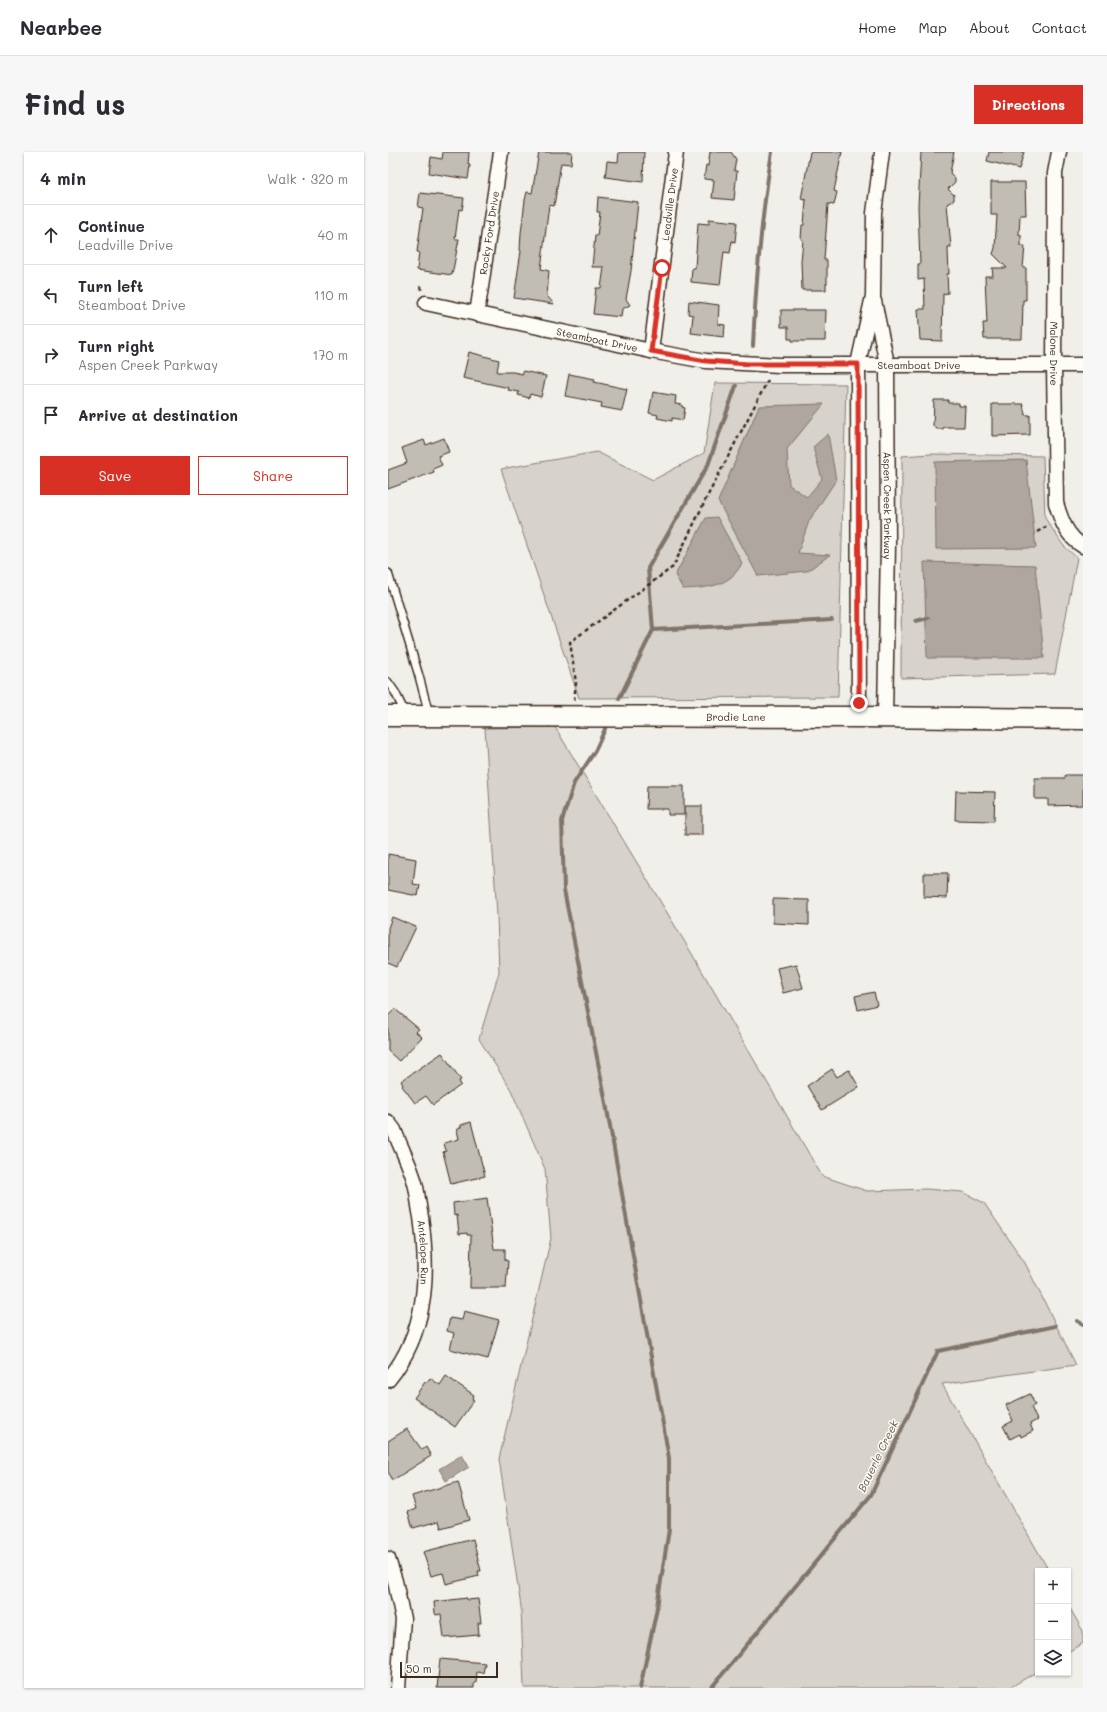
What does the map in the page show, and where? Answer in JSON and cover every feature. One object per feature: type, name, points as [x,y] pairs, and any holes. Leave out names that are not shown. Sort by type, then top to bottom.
[{"type":"main road","name":"Brodie Lane","points":[[397,716],[1083,719]]},
{"type":"street","name":"Rocky Ford Drive","points":[[477,314],[501,152]]},
{"type":"street","name":"Leadville Drive","points":[[651,351],[676,152]]},
{"type":"street","name":"Aspen Creek Parkway","points":[[859,717],[858,364],[873,296],[874,213],[882,152]]},
{"type":"street","name":"Malone Drive","points":[[1059,152],[1055,173],[1054,199],[1056,503],[1060,519],[1068,532],[1083,546]]},
{"type":"street","name":"Aspen Creek Parkway","points":[[873,296],[887,364],[888,543],[885,717]]},
{"type":"street","name":"Steamboat Drive","points":[[426,304],[706,361],[748,364],[1083,365]]},
{"type":"street","name":"Antelope Run","points":[[388,1122],[394,1130],[416,1186],[425,1244],[425,1289],[420,1318],[408,1348],[395,1372],[388,1380]]},
{"type":"street","points":[[388,1558],[395,1580],[402,1619],[398,1688]]},
{"type":"lane","points":[[388,573],[422,686],[429,716]]},
{"type":"lane","points":[[388,682],[395,692],[397,716]]},
{"type":"path","points":[[574,703],[576,683],[570,642],[674,567],[707,497],[768,380]]},
{"type":"path","points":[[1037,532],[1050,525]]},
{"type":"shaded area","points":[[715,383],[846,384],[838,697],[579,698],[501,469],[597,452],[653,480],[704,453]]},
{"type":"shaded area","points":[[824,404],[787,449],[789,485],[807,497],[822,479],[813,447],[828,434],[836,480],[809,521],[798,553],[830,555],[807,571],[758,576],[718,501],[759,406]]},
{"type":"shaded area","points":[[931,454],[1043,456],[1045,518],[1063,545],[1077,558],[1055,674],[901,678],[902,456]]},
{"type":"shaded area","points":[[1026,460],[1036,548],[936,549],[935,462]]},
{"type":"shaded area","points":[[717,517],[742,563],[737,571],[724,582],[709,587],[683,589],[675,575],[706,518]]},
{"type":"shaded area","points":[[924,562],[1035,565],[1044,658],[927,658]]},
{"type":"shaded area","points":[[555,727],[692,954],[822,1176],[867,1191],[926,1189],[963,1192],[984,1203],[1025,1263],[1076,1365],[942,1384],[1047,1568],[1035,1568],[1035,1673],[1009,1688],[524,1688],[521,1607],[499,1459],[551,1238],[545,1169],[511,1090],[479,1039],[499,972],[497,915],[485,728]]},
{"type":"shaded area","points":[[462,1455],[469,1467],[446,1481],[439,1469]]},
{"type":"shaded area","points":[[1071,1610],[1083,1631],[1083,1643],[1071,1650]]},
{"type":"building","points":[[443,152],[469,152],[468,165],[470,165],[468,179],[429,173],[431,157],[442,159]]},
{"type":"building","points":[[539,152],[572,152],[571,164],[561,163],[554,206],[549,205],[541,269],[549,271],[547,296],[554,304],[514,298],[521,251],[521,233],[525,200],[527,192],[532,193]]},
{"type":"building","points":[[619,152],[644,152],[643,182],[605,177],[607,161],[618,162]]},
{"type":"building","points":[[710,152],[731,152],[736,159],[734,171],[737,171],[734,200],[712,198],[714,180],[704,179]]},
{"type":"building","points":[[810,152],[842,152],[834,191],[837,192],[834,205],[828,204],[824,260],[827,260],[826,290],[802,290],[801,261],[803,240],[801,239],[806,200],[801,199]]},
{"type":"building","points":[[921,152],[954,152],[950,173],[955,178],[955,182],[948,189],[954,195],[954,200],[947,204],[951,247],[948,247],[948,293],[943,294],[942,341],[920,340],[918,309],[925,309],[924,279],[918,280],[918,264],[920,264],[918,206]]},
{"type":"building","points":[[989,152],[1024,152],[1019,169],[987,161]]},
{"type":"building","points":[[991,182],[1025,182],[1026,215],[1020,215],[1019,235],[1021,235],[1021,246],[1025,246],[1023,268],[1026,268],[1026,300],[1023,300],[1022,339],[984,339],[983,323],[987,323],[985,276],[993,276],[992,268],[1007,268],[993,254],[995,248],[997,215],[991,215]]},
{"type":"building","points":[[420,193],[464,198],[462,210],[459,209],[455,239],[459,239],[452,275],[417,270],[419,252],[417,252],[423,208],[418,207]]},
{"type":"building","points":[[598,197],[638,202],[631,271],[626,299],[630,305],[622,309],[621,317],[593,314],[596,288],[601,288],[604,267],[592,267],[595,236],[597,236],[600,212],[597,212]]},
{"type":"building","points":[[709,219],[737,222],[735,242],[732,241],[730,253],[724,252],[720,285],[691,282],[692,268],[695,268],[698,223],[709,224]]},
{"type":"building","points":[[689,301],[719,305],[718,324],[725,325],[724,337],[691,333],[693,315],[688,314]]},
{"type":"building","points":[[781,310],[826,310],[825,341],[792,341],[792,339],[788,339],[788,327],[781,327]]},
{"type":"building","points":[[469,352],[499,360],[497,372],[513,372],[523,374],[523,371],[546,376],[541,397],[530,394],[529,398],[518,395],[519,392],[508,390],[509,388],[463,378]]},
{"type":"building","points":[[569,374],[595,379],[594,382],[627,389],[622,411],[601,407],[602,403],[565,396]]},
{"type":"building","points":[[653,392],[676,396],[675,404],[682,405],[682,407],[685,408],[683,420],[672,418],[672,421],[657,418],[658,415],[649,413]]},
{"type":"building","points":[[934,400],[948,400],[948,403],[959,403],[959,406],[965,406],[964,427],[944,427],[943,429],[937,429],[933,426]]},
{"type":"building","points":[[992,404],[1023,404],[1025,415],[1030,415],[1030,435],[992,436]]},
{"type":"building","points":[[444,438],[449,452],[438,456],[442,465],[433,469],[434,472],[388,489],[388,470],[407,463],[402,448],[424,440],[426,445]]},
{"type":"building","points":[[1065,775],[1083,775],[1083,805],[1048,806],[1048,799],[1035,799],[1035,778],[1065,778]]},
{"type":"building","points":[[647,786],[684,786],[684,815],[668,815],[668,809],[646,809]]},
{"type":"building","points":[[956,791],[995,792],[994,821],[955,820]]},
{"type":"building","points":[[685,806],[702,806],[702,835],[685,835]]},
{"type":"building","points":[[388,854],[416,859],[413,884],[420,885],[418,896],[388,890]]},
{"type":"building","points":[[924,873],[948,873],[947,898],[924,897]]},
{"type":"building","points":[[773,899],[809,900],[809,925],[773,923]]},
{"type":"building","points":[[392,917],[416,927],[397,967],[388,963],[388,928]]},
{"type":"building","points":[[796,964],[803,988],[783,993],[777,968]]},
{"type":"building","points":[[874,992],[877,1005],[858,1010],[855,996]]},
{"type":"building","points":[[395,1009],[419,1029],[416,1032],[422,1037],[399,1061],[388,1051],[388,1016]]},
{"type":"building","points":[[442,1053],[461,1080],[459,1081],[461,1085],[433,1105],[426,1096],[415,1103],[402,1086],[401,1081]]},
{"type":"building","points":[[832,1069],[837,1077],[849,1070],[859,1087],[822,1110],[807,1086]]},
{"type":"building","points":[[471,1122],[485,1176],[451,1184],[443,1152],[446,1151],[444,1143],[459,1139],[457,1130],[461,1127],[461,1125]]},
{"type":"building","points":[[487,1198],[494,1249],[505,1249],[505,1260],[508,1261],[506,1288],[470,1288],[471,1235],[467,1235],[467,1233],[459,1234],[457,1215],[454,1216],[453,1203]]},
{"type":"building","points":[[464,1311],[499,1320],[488,1359],[450,1349],[454,1333],[447,1331],[450,1318],[462,1320]]},
{"type":"building","points":[[446,1376],[474,1395],[472,1399],[474,1400],[455,1427],[414,1398],[425,1382],[427,1382],[430,1378],[440,1385]]},
{"type":"building","points":[[1030,1394],[1035,1405],[1031,1407],[1037,1420],[1030,1424],[1033,1431],[1021,1437],[1020,1434],[1010,1439],[1003,1426],[1013,1421],[1006,1405]]},
{"type":"building","points":[[407,1429],[422,1450],[426,1447],[431,1456],[393,1480],[388,1472],[388,1441]]},
{"type":"building","points":[[458,1482],[469,1520],[441,1528],[439,1521],[413,1528],[408,1512],[416,1509],[412,1496]]},
{"type":"building","points":[[473,1539],[481,1571],[478,1571],[479,1576],[446,1584],[443,1573],[431,1576],[423,1552]]},
{"type":"building","points":[[467,1598],[467,1600],[478,1599],[481,1623],[478,1623],[479,1635],[444,1638],[441,1614],[436,1615],[434,1602]]},
{"type":"building","points":[[440,1659],[485,1663],[483,1673],[477,1672],[474,1688],[437,1688]]},
{"type":"waterway","points":[[753,346],[760,249],[772,152]]},
{"type":"waterway","points":[[653,630],[648,568],[708,465],[736,386]]},
{"type":"waterway","points":[[916,621],[928,618]]},
{"type":"waterway","points":[[619,699],[653,630],[832,620]]},
{"type":"waterway","points":[[605,729],[595,751],[574,783],[562,821],[564,890],[605,1098],[669,1458],[669,1529],[656,1613],[640,1688]]},
{"type":"waterway","name":"Bauerle Creek","points":[[1077,1321],[1083,1324]]},
{"type":"waterway","name":"Bauerle Creek","points":[[711,1688],[871,1495],[938,1351],[1055,1326]]},
{"type":"route","points":[[662,268],[651,351],[706,361],[748,364],[858,364],[859,703]]}]
